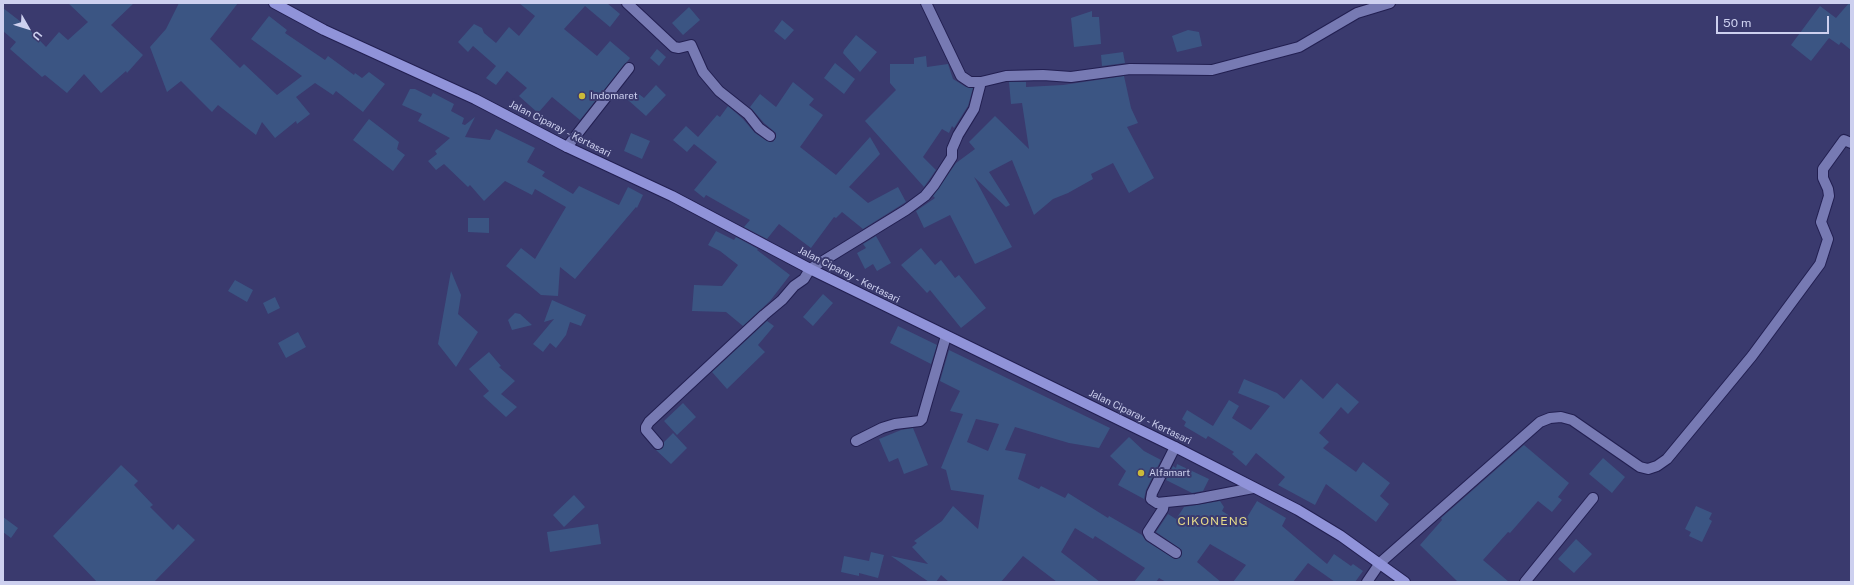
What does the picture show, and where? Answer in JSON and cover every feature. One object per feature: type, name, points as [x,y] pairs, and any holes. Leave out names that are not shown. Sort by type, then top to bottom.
[{"type":"main road","name":"Jalan Ciparay - Kertasari","points":[[274,3],[324,30],[474,99],[567,147],[672,196],[810,269],[1298,510],[1341,536],[1405,582]]},
{"type":"street","points":[[627,3],[674,47],[679,48],[691,45],[703,72],[719,91],[748,114],[759,128],[770,136]]},
{"type":"street","points":[[926,3],[961,76],[970,82],[981,82],[1006,76],[1043,75],[1071,77],[1130,69],[1212,70],[1299,47],[1357,13],[1390,3]]},
{"type":"street","points":[[567,147],[629,68]]},
{"type":"street","points":[[658,444],[646,430],[649,422],[782,300],[794,286],[804,279],[810,269],[906,210],[925,196],[944,171],[952,157],[952,149],[958,135],[974,109],[981,82]]},
{"type":"street","points":[[1367,582],[1380,563],[1512,445],[1540,422],[1550,418],[1565,418],[1572,420],[1640,467],[1648,469],[1667,458],[1752,356],[1820,264],[1828,239],[1821,222],[1829,196],[1823,178],[1823,169],[1847,141]]},
{"type":"street","points":[[856,441],[882,428],[895,424],[920,421],[922,419],[946,336]]},
{"type":"street","points":[[1175,448],[1152,493],[1151,499],[1157,503],[1196,499],[1253,488]]},
{"type":"street","points":[[1525,582],[1593,498]]},
{"type":"street","points":[[1164,503],[1163,509],[1148,532],[1150,536],[1176,553]]},
{"type":"building","points":[[68,3],[134,3],[111,25],[143,55],[127,73],[126,71],[101,93],[84,74],[67,93],[45,75],[42,77],[10,49],[16,42],[3,31],[3,8],[25,25],[46,47],[59,32],[68,40],[88,22]]},
{"type":"building","points":[[179,3],[238,3],[210,39],[240,68],[244,64],[277,95],[302,76],[251,39],[269,16],[287,30],[285,33],[325,60],[328,56],[354,75],[355,73],[362,78],[369,72],[385,84],[363,112],[336,91],[333,95],[315,83],[296,97],[310,114],[297,124],[296,121],[275,138],[262,122],[256,135],[218,105],[212,112],[181,81],[167,92],[150,47],[166,29]]},
{"type":"building","points":[[519,3],[607,3],[620,14],[610,27],[585,6],[564,29],[597,56],[610,41],[630,58],[580,120],[552,97],[538,113],[519,96],[527,88],[507,71],[496,85],[486,78],[496,66],[473,46],[468,52],[458,42],[474,24],[482,28],[484,33],[496,43],[509,27],[519,36],[535,16]]},
{"type":"building","points":[[1849,3],[1851,3],[1851,50],[1841,42],[1839,45],[1829,38],[1811,61],[1791,45],[1820,6],[1836,18]]},
{"type":"building","points":[[689,7],[700,20],[683,35],[672,23]]},
{"type":"building","points":[[1092,11],[1092,17],[1099,17],[1101,44],[1074,47],[1071,18]]},
{"type":"building","points":[[782,20],[794,30],[785,40],[774,31]]},
{"type":"building","points":[[1188,30],[1199,32],[1202,46],[1177,52],[1172,36]]},
{"type":"building","points":[[856,35],[877,52],[860,72],[843,53]]},
{"type":"building","points":[[657,49],[666,57],[659,66],[650,58]]},
{"type":"building","points":[[1123,52],[1125,63],[1102,66],[1101,55]]},
{"type":"building","points":[[926,56],[927,67],[948,64],[953,79],[966,87],[973,88],[968,106],[954,128],[952,126],[949,133],[942,129],[923,157],[936,170],[924,187],[865,121],[896,90],[890,83],[890,64],[914,64],[914,58]]},
{"type":"building","points":[[835,63],[855,79],[844,94],[824,78]]},
{"type":"building","points":[[1124,76],[1131,108],[1138,123],[1127,127],[1154,178],[1129,193],[1113,163],[1091,174],[1093,179],[1068,193],[1053,199],[1034,215],[1012,160],[989,172],[1010,205],[1006,207],[974,177],[1012,247],[975,264],[950,215],[924,228],[916,211],[935,198],[933,196],[956,163],[975,149],[969,142],[995,116],[1029,149],[1022,103],[1011,104],[1009,82],[1026,82],[1026,87],[1063,85]]},
{"type":"building","points":[[793,82],[814,99],[809,105],[823,115],[800,147],[836,175],[870,137],[880,154],[849,187],[868,203],[898,187],[906,202],[863,229],[842,212],[836,218],[834,217],[811,248],[779,224],[767,239],[744,227],[750,220],[706,195],[704,198],[694,190],[717,162],[694,144],[687,152],[673,140],[686,126],[698,137],[717,115],[720,117],[728,106],[743,119],[755,133],[767,141],[773,142],[776,137],[776,133],[764,123],[750,107],[760,94],[776,107]]},
{"type":"building","points":[[656,85],[666,95],[646,116],[628,100],[635,91],[644,98]]},
{"type":"building","points":[[410,89],[415,89],[431,97],[433,93],[454,104],[451,111],[464,118],[462,124],[465,125],[475,117],[465,137],[490,140],[496,129],[535,148],[527,162],[545,172],[542,176],[573,194],[579,186],[619,205],[628,187],[643,195],[637,208],[636,207],[575,279],[560,267],[558,296],[541,295],[506,266],[521,248],[535,259],[566,207],[535,189],[532,195],[505,181],[484,201],[470,185],[468,187],[444,164],[436,170],[428,161],[437,154],[435,151],[450,138],[418,121],[422,114],[402,105]]},
{"type":"building","points":[[369,119],[399,142],[397,149],[405,155],[393,171],[353,140]]},
{"type":"building","points":[[631,133],[650,141],[642,159],[624,151]]},
{"type":"building","points":[[468,218],[489,218],[489,233],[468,232]]},
{"type":"building","points":[[716,231],[734,240],[736,237],[758,249],[757,250],[790,275],[770,301],[743,326],[726,312],[692,311],[694,285],[722,286],[738,265],[720,251],[708,245]]},
{"type":"building","points":[[876,236],[891,263],[877,271],[873,264],[865,269],[857,253],[866,248],[863,244]]},
{"type":"building","points":[[921,248],[935,265],[941,260],[955,278],[959,275],[986,308],[961,328],[930,290],[927,293],[901,265]]},
{"type":"building","points":[[451,271],[461,295],[458,314],[478,332],[456,367],[438,344]]},
{"type":"building","points":[[235,280],[253,290],[247,302],[228,291]]},
{"type":"building","points":[[823,294],[833,303],[813,326],[803,317]]},
{"type":"building","points":[[275,297],[280,308],[268,314],[263,303]]},
{"type":"building","points":[[552,300],[586,315],[581,326],[570,322],[566,335],[556,348],[550,343],[543,352],[533,344],[554,319],[544,322]]},
{"type":"building","points":[[515,313],[520,314],[532,325],[512,330],[508,320]]},
{"type":"building","points":[[767,321],[774,326],[758,345],[765,352],[727,389],[712,372]]},
{"type":"building","points":[[898,326],[937,345],[931,364],[890,343]]},
{"type":"building","points":[[298,332],[306,347],[286,358],[278,343]]},
{"type":"building","points":[[949,350],[1110,428],[1099,448],[1069,443],[1015,427],[1005,450],[1026,454],[1018,479],[1039,489],[1041,486],[1065,498],[1068,493],[1108,518],[1109,516],[1142,535],[1146,541],[1175,559],[1181,557],[1182,550],[1156,532],[1168,514],[1176,519],[1184,507],[1220,501],[1224,507],[1222,511],[1243,524],[1257,501],[1286,518],[1282,526],[1327,564],[1334,554],[1351,566],[1353,564],[1363,571],[1355,582],[1335,582],[1308,563],[1293,582],[1233,582],[1246,565],[1210,544],[1197,562],[1221,582],[1166,582],[1159,578],[1156,582],[1134,582],[1145,568],[1095,536],[1093,539],[1075,528],[1061,552],[1100,582],[1057,582],[1023,556],[1001,582],[949,582],[941,575],[936,582],[929,582],[891,556],[928,564],[912,547],[917,543],[914,541],[942,521],[953,506],[978,529],[984,495],[951,490],[946,470],[941,468],[963,414],[950,411],[960,391],[940,381]],"holes":[[[976,419],[999,424],[988,451],[967,442]]]},
{"type":"building","points":[[489,352],[501,366],[499,367],[515,381],[501,394],[517,407],[506,417],[483,396],[489,391],[469,369]]},
{"type":"building","points":[[1244,379],[1277,393],[1284,399],[1301,379],[1323,399],[1337,383],[1359,402],[1348,414],[1341,407],[1319,433],[1329,442],[1323,448],[1356,472],[1363,462],[1390,483],[1380,496],[1389,504],[1376,522],[1326,484],[1315,505],[1278,485],[1285,477],[1256,453],[1246,466],[1232,454],[1234,452],[1208,436],[1206,439],[1184,426],[1186,422],[1182,419],[1187,410],[1213,426],[1229,400],[1239,406],[1232,418],[1251,430],[1270,406],[1238,393]]},
{"type":"building","points":[[683,403],[696,417],[677,435],[664,421]]},
{"type":"building","points":[[913,428],[928,465],[904,474],[898,458],[889,462],[879,439],[901,430]]},
{"type":"building","points":[[673,433],[687,448],[671,464],[656,450],[662,449],[664,442]]},
{"type":"building","name":"Alfamart","points":[[1129,437],[1144,451],[1161,460],[1146,490],[1144,499],[1118,485],[1126,471],[1110,456]]},
{"type":"building","points":[[1524,445],[1569,483],[1558,497],[1562,500],[1552,512],[1538,501],[1510,533],[1508,532],[1483,560],[1509,582],[1458,582],[1420,545],[1442,520],[1441,518]]},
{"type":"building","points":[[1603,458],[1625,477],[1612,493],[1589,474]]},
{"type":"building","points":[[1177,464],[1209,479],[1203,491],[1192,493],[1166,480],[1173,466],[1176,468]]},
{"type":"building","points":[[121,465],[138,481],[134,485],[153,505],[150,507],[173,530],[178,524],[195,540],[154,582],[97,582],[53,536]]},
{"type":"building","points":[[574,495],[585,507],[564,527],[553,515]]},
{"type":"building","points":[[1696,506],[1712,513],[1709,519],[1712,521],[1702,542],[1689,536],[1691,532],[1685,529]]},
{"type":"building","points":[[3,517],[18,528],[11,538],[3,532]]},
{"type":"building","points":[[598,524],[601,544],[550,552],[547,532]]},
{"type":"building","points":[[1576,539],[1592,554],[1574,573],[1558,559]]},
{"type":"building","points":[[871,552],[884,555],[878,578],[859,573],[859,576],[841,572],[844,556],[869,561]]},
{"type":"place","name":"Indomaret","points":[[582,96]]},
{"type":"place","name":"Alfamart","points":[[1141,473]]},
{"type":"district","name":"CIKONENG","points":[[1213,521]]}]
